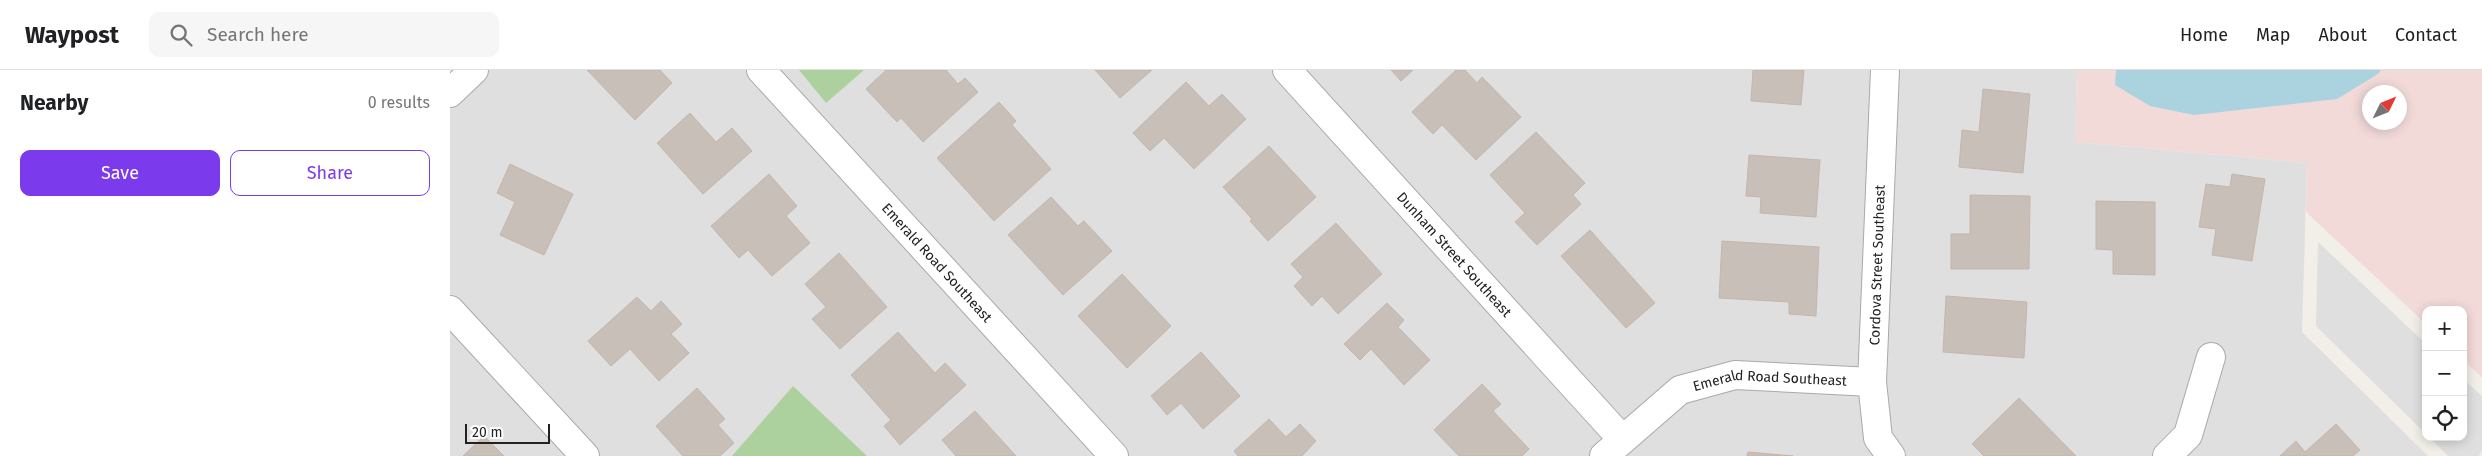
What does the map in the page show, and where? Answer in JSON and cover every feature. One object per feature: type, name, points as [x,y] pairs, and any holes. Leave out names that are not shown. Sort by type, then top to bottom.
[{"type":"street","points":[[450,93],[474,70]]},
{"type":"street","name":"Emerald Road Southeast","points":[[761,70],[1114,456]]},
{"type":"street","name":"Dunham Street Southeast","points":[[1286,70],[1613,447]]},
{"type":"street","name":"Cordova Street Southeast","points":[[1885,70],[1872,382],[1878,438],[1891,456]]},
{"type":"street","points":[[450,310],[585,456]]},
{"type":"street","points":[[2167,456],[2188,435],[2211,357]]},
{"type":"street","name":"Emerald Road Southeast","points":[[1613,447],[1680,390],[1735,375],[1872,382]]},
{"type":"shaded area","points":[[450,70],[2077,70],[2075,142],[2307,163],[2302,332],[2428,456],[450,456]]},
{"type":"shaded area","points":[[2077,70],[2482,70],[2482,377],[2467,364],[2467,306],[2422,306],[2422,320],[2306,212],[2307,163],[2075,142]]},
{"type":"shaded area","points":[[2318,242],[2422,340],[2422,430],[2316,326]]},
{"type":"shaded area","points":[[2467,383],[2482,396],[2482,450],[2479,456],[2448,456],[2433,441],[2467,441]]},
{"type":"green space","points":[[799,70],[864,70],[826,103]]},
{"type":"green space","points":[[793,386],[867,456],[732,456]]},
{"type":"water","points":[[2116,70],[2381,70],[2378,74],[2337,99],[2194,115],[2150,106],[2115,85]]},
{"type":"building","points":[[587,70],[660,70],[672,83],[635,120]]},
{"type":"building","points":[[886,70],[946,70],[958,84],[965,78],[978,92],[923,142],[901,118],[897,122],[866,89]]},
{"type":"building","points":[[1095,70],[1152,70],[1120,98]]},
{"type":"building","points":[[1391,70],[1413,70],[1401,81]]},
{"type":"building","points":[[1456,70],[1465,70],[1477,83],[1482,77],[1521,117],[1476,160],[1442,125],[1433,134],[1412,112]]},
{"type":"building","points":[[1753,70],[1804,70],[1801,105],[1751,101]]},
{"type":"building","points":[[1186,82],[1209,106],[1222,94],[1246,119],[1194,169],[1164,138],[1150,151],[1133,133]]},
{"type":"building","points":[[1983,89],[2030,94],[2023,173],[1959,167],[1962,130],[1979,132]]},
{"type":"building","points":[[999,102],[1016,121],[1012,125],[1051,169],[994,221],[937,158]]},
{"type":"building","points":[[690,113],[716,142],[732,128],[752,151],[703,194],[657,143]]},
{"type":"building","points":[[1536,132],[1585,183],[1573,195],[1581,204],[1537,245],[1515,222],[1525,213],[1490,175]]},
{"type":"building","points":[[1269,146],[1316,197],[1268,241],[1250,221],[1252,219],[1223,187]]},
{"type":"building","points":[[1749,155],[1820,160],[1816,217],[1760,213],[1761,197],[1746,196]]},
{"type":"building","points":[[510,164],[573,194],[544,255],[500,235],[515,202],[497,193]]},
{"type":"building","points":[[769,174],[797,206],[786,216],[810,243],[772,276],[748,250],[739,258],[711,226]]},
{"type":"building","points":[[2232,174],[2265,179],[2252,261],[2212,255],[2216,229],[2199,227],[2206,184],[2230,187]]},
{"type":"building","points":[[1970,195],[2030,196],[2029,269],[1951,269],[1951,234],[1970,234]]},
{"type":"building","points":[[1051,197],[1078,226],[1084,221],[1112,251],[1063,295],[1008,235]]},
{"type":"building","points":[[2096,201],[2155,202],[2155,275],[2113,274],[2113,250],[2096,249]]},
{"type":"building","points":[[1336,223],[1382,274],[1338,314],[1322,296],[1312,306],[1294,286],[1303,277],[1291,264]]},
{"type":"building","points":[[1590,230],[1655,303],[1626,328],[1561,256]]},
{"type":"building","points":[[1722,241],[1819,247],[1816,316],[1789,314],[1789,302],[1719,298]]},
{"type":"building","points":[[839,253],[887,307],[840,349],[812,319],[826,307],[805,284]]},
{"type":"building","points":[[1122,274],[1171,326],[1127,368],[1078,316]]},
{"type":"building","points":[[1946,296],[2027,302],[2024,358],[1943,352]]},
{"type":"building","points":[[637,297],[651,311],[661,301],[682,324],[671,334],[689,353],[659,381],[630,349],[611,366],[588,341]]},
{"type":"building","points":[[1387,303],[1404,320],[1398,327],[1430,360],[1404,385],[1371,349],[1360,360],[1344,344]]},
{"type":"building","points":[[898,332],[935,373],[945,363],[966,385],[900,445],[884,426],[891,420],[851,375]]},
{"type":"building","points":[[1201,352],[1240,396],[1203,429],[1181,403],[1167,415],[1151,396]]},
{"type":"building","points":[[1482,384],[1501,404],[1493,411],[1529,449],[1522,456],[1459,456],[1434,430]]},
{"type":"building","points":[[697,388],[725,419],[718,425],[734,443],[720,456],[683,456],[656,426]]},
{"type":"building","points":[[2019,398],[2076,456],[1984,456],[1972,444]]},
{"type":"building","points":[[975,411],[1016,456],[956,456],[942,440]]},
{"type":"building","points":[[1269,419],[1286,437],[1300,424],[1316,441],[1302,456],[1238,456],[1234,451]]},
{"type":"building","points":[[2336,424],[2360,450],[2353,456],[2280,456],[2296,441],[2305,452]]},
{"type":"building","points":[[484,436],[504,456],[463,456]]},
{"type":"building","points":[[1748,452],[1793,456],[1747,456]]}]
